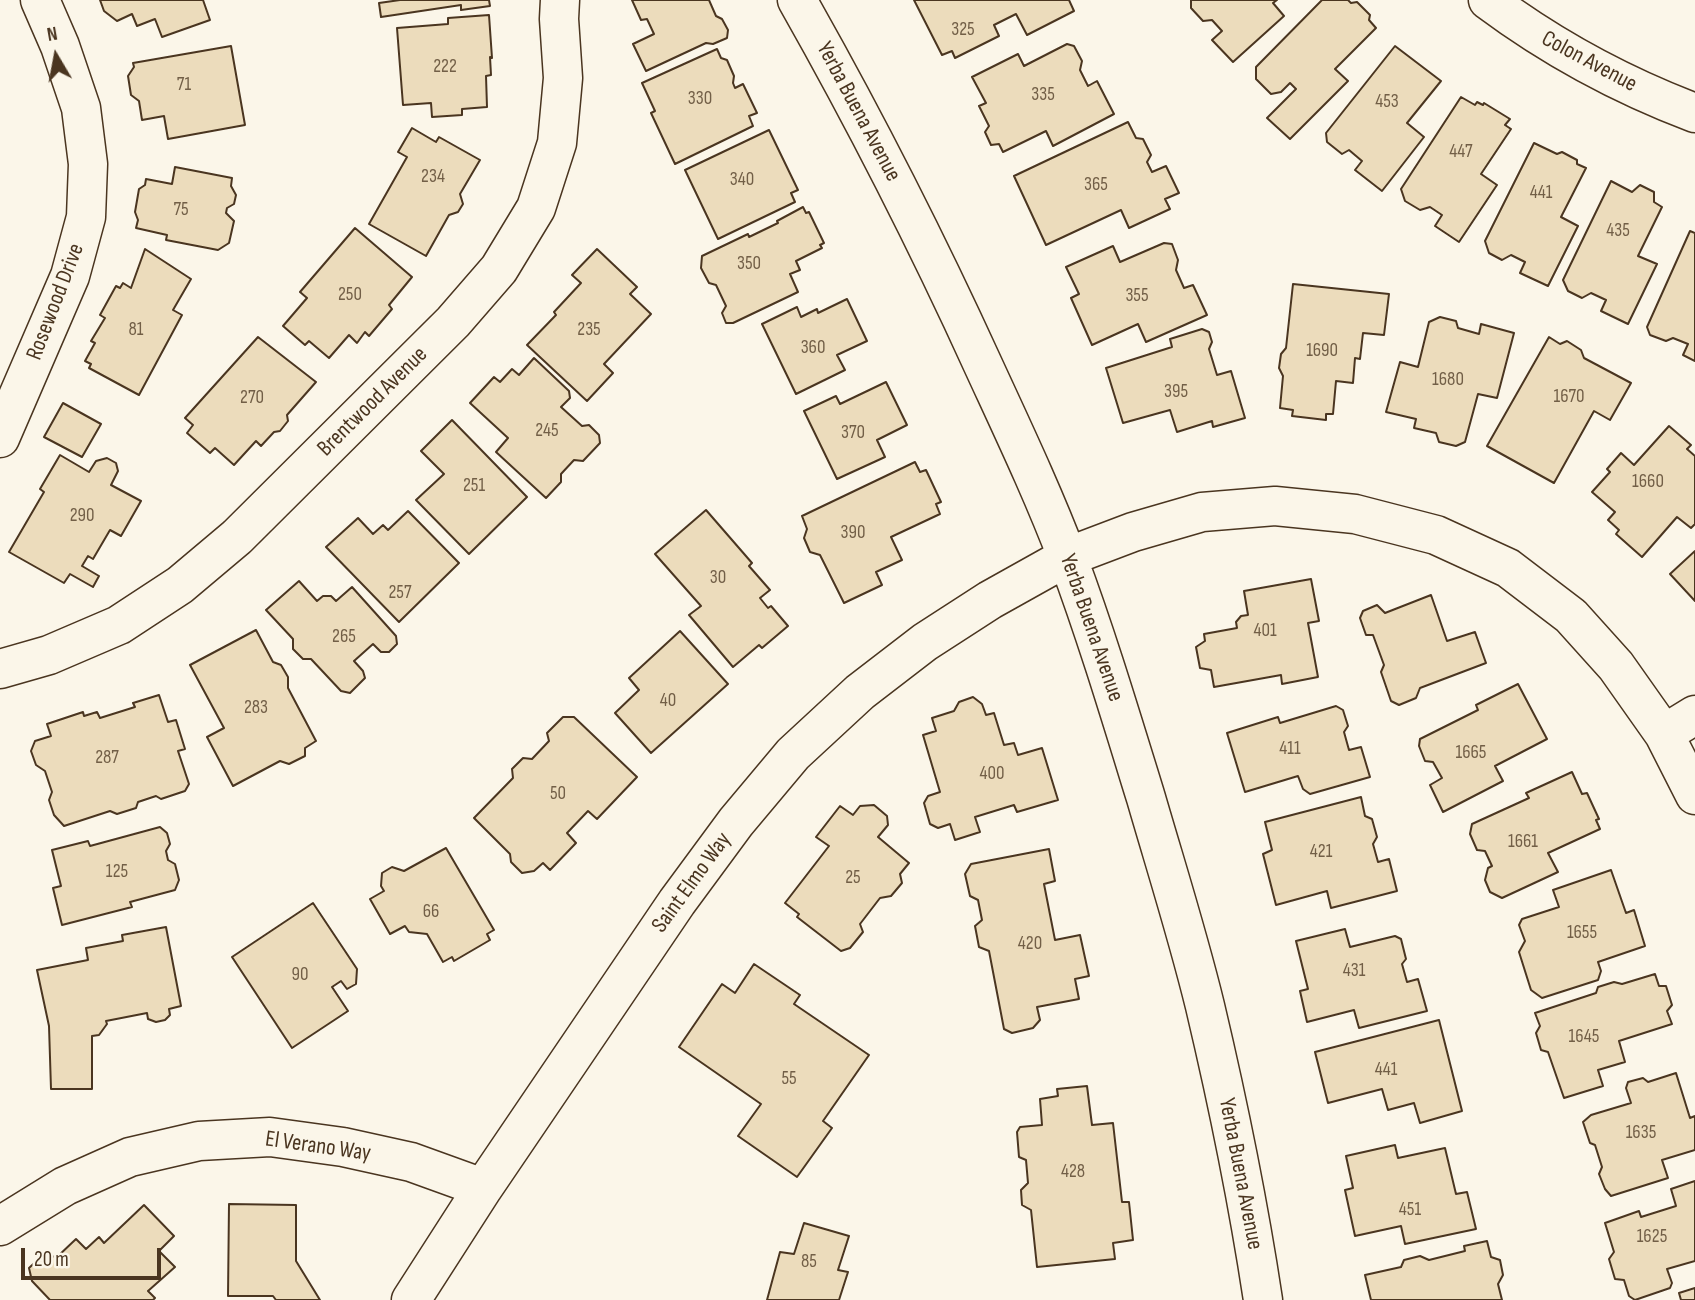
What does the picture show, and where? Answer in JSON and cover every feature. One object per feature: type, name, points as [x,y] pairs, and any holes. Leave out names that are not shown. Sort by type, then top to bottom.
[{"type":"street","name":"Rosewood Drive","points":[[0,438],[70,276],[86,217],[88,164],[81,108],[60,46],[40,0]]},
{"type":"street","name":"Brentwood Avenue","points":[[0,669],[49,655],[119,625],[180,585],[247,527],[453,322],[499,270],[536,208],[557,143],[563,78],[560,0]]},
{"type":"street","name":"Yerba Buena Avenue","points":[[797,0],[867,126],[919,228],[1021,445],[1067,557],[1137,768],[1204,1002],[1231,1118],[1263,1300]]},
{"type":"street","name":"Colon Avenue","points":[[1488,0],[1520,24],[1591,66],[1695,113]]},
{"type":"street","name":"Saint Elmo Way","points":[[411,1300],[483,1188],[677,902],[736,822],[793,754],[860,692],[925,642],[990,600],[1067,557],[1133,532],[1202,512],[1275,506],[1355,514],[1436,535],[1508,568],[1571,616],[1616,666],[1680,725],[1695,795]]},
{"type":"street","name":"El Verano Way","points":[[0,1226],[65,1186],[130,1157],[199,1141],[270,1137],[342,1147],[411,1163],[483,1188]]},
{"type":"building","points":[[100,0],[203,0],[210,20],[162,37],[155,19],[137,26],[132,14],[117,21],[104,11]]},
{"type":"building","points":[[400,0],[489,0],[490,6],[461,10],[461,5],[381,17],[379,3]]},
{"type":"building","points":[[632,0],[709,0],[716,16],[722,19],[728,30],[727,38],[713,44],[706,43],[646,71],[633,44],[654,34],[647,19],[641,20]]},
{"type":"building","points":[[914,0],[1069,0],[1074,11],[1027,35],[1016,14],[994,25],[999,36],[955,58],[952,51],[942,55]]},
{"type":"building","points":[[1191,0],[1277,0],[1273,3],[1284,16],[1233,62],[1212,40],[1222,31],[1212,20],[1203,21],[1191,8]]},
{"type":"building","points":[[1322,0],[1357,2],[1370,15],[1369,20],[1376,28],[1335,69],[1348,81],[1290,139],[1267,118],[1296,89],[1290,83],[1281,92],[1271,94],[1256,79],[1256,67]]},
{"type":"building","points":[[489,15],[492,58],[490,57],[491,75],[486,76],[487,107],[462,109],[462,115],[432,117],[431,103],[403,105],[397,28],[448,24],[448,18]]},
{"type":"building","points":[[1067,44],[1074,46],[1082,61],[1080,70],[1088,86],[1097,81],[1114,114],[1053,146],[1046,131],[1003,152],[999,144],[991,145],[985,132],[989,126],[979,106],[986,103],[972,77],[1018,54],[1024,66]]},
{"type":"building","points":[[231,46],[245,125],[168,139],[164,116],[142,120],[139,101],[131,95],[128,76],[134,67],[133,63]]},
{"type":"building","points":[[1395,46],[1441,81],[1407,123],[1424,137],[1382,191],[1355,170],[1362,161],[1349,150],[1342,154],[1327,142],[1326,133]]},
{"type":"building","points":[[717,49],[721,58],[727,60],[734,76],[735,88],[743,84],[757,113],[749,116],[753,126],[675,164],[651,113],[655,111],[642,83]]},
{"type":"building","points":[[1461,97],[1475,105],[1477,102],[1483,105],[1484,103],[1510,119],[1505,125],[1511,129],[1481,174],[1497,185],[1459,242],[1435,226],[1442,215],[1430,207],[1420,210],[1405,201],[1401,189]]},
{"type":"building","points":[[1128,122],[1136,138],[1143,139],[1151,155],[1147,162],[1152,172],[1166,166],[1179,193],[1165,199],[1170,209],[1129,228],[1121,210],[1046,245],[1014,176]]},
{"type":"building","points":[[412,128],[436,142],[439,137],[480,160],[460,194],[463,204],[458,212],[449,215],[426,256],[369,224],[407,157],[398,152]]},
{"type":"building","points":[[769,130],[798,190],[791,193],[795,202],[718,239],[685,170]]},
{"type":"building","points":[[1534,143],[1557,154],[1562,152],[1586,168],[1561,217],[1578,226],[1548,286],[1520,273],[1525,262],[1511,255],[1502,260],[1489,253],[1485,241]]},
{"type":"building","points":[[175,167],[232,178],[231,186],[236,195],[234,204],[227,208],[226,213],[234,221],[229,243],[218,250],[166,240],[167,235],[136,228],[138,220],[135,212],[139,189],[145,185],[146,179],[172,184]]},
{"type":"building","points":[[1611,181],[1632,192],[1640,185],[1654,192],[1654,202],[1662,207],[1638,256],[1657,264],[1628,324],[1601,311],[1606,300],[1591,293],[1582,298],[1568,291],[1563,280]]},
{"type":"building","points":[[803,207],[806,213],[809,212],[824,243],[820,245],[822,248],[796,261],[800,270],[790,274],[798,292],[733,323],[726,323],[722,313],[726,306],[716,285],[709,283],[701,268],[702,256],[778,223],[777,221]]},
{"type":"building","points":[[355,228],[412,277],[389,305],[392,309],[369,336],[365,332],[357,343],[349,335],[329,358],[309,341],[305,345],[283,326],[307,298],[300,292]]},
{"type":"building","points":[[1690,231],[1695,233],[1695,361],[1683,355],[1688,344],[1673,338],[1666,341],[1650,335],[1647,327]]},
{"type":"building","points":[[1164,243],[1172,244],[1178,260],[1176,270],[1184,288],[1193,285],[1207,315],[1146,342],[1138,324],[1092,345],[1071,298],[1079,294],[1066,267],[1113,246],[1120,262]]},
{"type":"building","points":[[145,249],[191,279],[173,310],[182,315],[139,395],[89,368],[91,364],[85,361],[95,343],[91,341],[105,318],[100,315],[116,286],[120,288],[123,283],[131,288]]},
{"type":"building","points":[[597,249],[637,287],[630,294],[651,314],[604,364],[613,373],[587,401],[527,345],[556,315],[554,312],[581,283],[572,275]]},
{"type":"building","points":[[1293,284],[1389,294],[1384,335],[1363,333],[1360,359],[1355,358],[1353,383],[1336,381],[1333,414],[1326,414],[1326,420],[1292,416],[1293,410],[1280,408],[1283,376],[1279,368],[1281,354],[1286,348]]},
{"type":"building","points":[[847,299],[867,341],[837,355],[845,370],[796,394],[762,324],[797,307],[801,317],[817,309],[818,313]]},
{"type":"building","points":[[1440,317],[1456,321],[1458,328],[1479,334],[1481,324],[1514,333],[1497,398],[1478,394],[1465,442],[1456,446],[1439,442],[1436,433],[1414,428],[1416,419],[1386,412],[1400,362],[1418,367],[1429,322]]},
{"type":"building","points":[[1202,329],[1209,332],[1212,342],[1209,349],[1217,375],[1231,371],[1245,418],[1213,427],[1212,421],[1177,432],[1170,410],[1123,423],[1106,368],[1172,347],[1170,339]]},
{"type":"building","points":[[258,337],[316,382],[287,415],[288,421],[280,431],[274,432],[261,446],[256,441],[234,465],[215,448],[210,453],[187,433],[193,425],[185,418]]},
{"type":"building","points":[[1549,337],[1560,344],[1567,341],[1581,350],[1584,358],[1631,383],[1610,420],[1594,411],[1554,483],[1487,446]]},
{"type":"building","points":[[534,358],[569,391],[570,398],[561,407],[582,426],[589,425],[599,435],[600,443],[583,461],[574,460],[561,474],[561,482],[546,498],[496,452],[508,438],[470,403],[494,377],[500,382],[512,369],[519,375]]},
{"type":"building","points":[[886,382],[907,425],[877,440],[885,457],[837,479],[804,411],[836,396],[840,404]]},
{"type":"building","points":[[63,403],[101,424],[82,457],[44,437]]},
{"type":"building","points":[[452,420],[527,497],[469,554],[416,500],[444,474],[421,451]]},
{"type":"building","points":[[1669,426],[1691,445],[1687,449],[1695,456],[1695,524],[1691,528],[1677,517],[1642,557],[1616,534],[1619,530],[1608,520],[1615,512],[1592,492],[1610,472],[1607,469],[1621,453],[1634,465]]},
{"type":"building","points":[[60,455],[89,472],[96,461],[107,458],[116,463],[118,471],[111,485],[141,501],[121,536],[110,530],[93,559],[88,556],[82,566],[99,576],[93,587],[70,574],[64,583],[9,552],[44,492],[40,489]]},
{"type":"building","points":[[915,462],[920,472],[926,470],[941,502],[936,504],[940,514],[891,537],[902,560],[876,572],[882,585],[844,603],[820,555],[810,552],[804,538],[807,529],[802,516]]},
{"type":"building","points":[[706,510],[752,563],[749,566],[770,590],[760,598],[768,608],[771,606],[788,626],[733,667],[689,615],[701,606],[655,554]]},
{"type":"building","points":[[408,511],[459,563],[399,622],[326,547],[358,518],[373,534],[383,525],[388,530]]},
{"type":"building","points":[[1695,551],[1695,601],[1670,574]]},
{"type":"building","points":[[1311,579],[1319,621],[1308,623],[1318,677],[1282,684],[1281,675],[1214,687],[1211,670],[1200,668],[1196,647],[1205,641],[1204,634],[1237,628],[1236,622],[1241,616],[1248,615],[1244,591]]},
{"type":"building","points":[[299,581],[317,601],[323,596],[331,596],[336,601],[352,587],[396,636],[397,644],[389,652],[381,652],[373,644],[354,661],[363,671],[365,678],[350,693],[341,691],[311,659],[303,659],[293,649],[293,639],[266,610]]},
{"type":"building","points":[[1431,595],[1447,641],[1475,632],[1486,663],[1420,688],[1416,698],[1399,705],[1391,701],[1381,672],[1384,665],[1373,635],[1366,635],[1360,618],[1363,611],[1377,605],[1385,613]]},
{"type":"building","points":[[256,630],[273,662],[281,665],[288,677],[288,688],[316,741],[305,748],[305,756],[289,764],[280,761],[233,786],[207,737],[224,728],[190,665]]},
{"type":"building","points":[[680,631],[728,684],[651,753],[615,713],[639,690],[629,678]]},
{"type":"building","points":[[1518,684],[1547,739],[1495,766],[1503,781],[1443,812],[1430,785],[1442,778],[1433,762],[1425,761],[1419,746],[1420,739],[1478,710],[1476,705]]},
{"type":"building","points":[[159,695],[168,722],[176,720],[185,749],[178,751],[189,784],[185,791],[161,799],[156,796],[138,802],[136,808],[117,814],[110,811],[64,826],[54,815],[49,800],[52,792],[45,771],[36,765],[31,751],[35,741],[51,736],[47,724],[83,712],[84,716],[97,712],[100,718],[135,707],[133,703]]},
{"type":"building","points":[[973,697],[982,704],[986,715],[994,713],[1004,745],[1014,743],[1018,755],[1042,748],[1058,800],[1017,812],[1014,805],[975,817],[980,832],[955,840],[950,824],[938,828],[930,824],[924,803],[928,796],[940,792],[923,735],[936,731],[932,718],[954,711],[959,702]]},
{"type":"building","points":[[1336,706],[1343,710],[1348,726],[1344,732],[1349,750],[1361,747],[1370,777],[1310,794],[1303,789],[1298,776],[1245,792],[1227,733],[1278,717],[1280,723]]},
{"type":"building","points":[[563,717],[574,717],[637,777],[597,819],[588,811],[567,833],[576,843],[550,870],[543,863],[534,871],[522,873],[511,862],[510,854],[474,818],[513,778],[512,769],[523,758],[532,759],[549,741],[547,733]]},
{"type":"building","points":[[1572,772],[1582,794],[1587,793],[1599,819],[1596,820],[1600,829],[1548,853],[1558,872],[1502,898],[1490,892],[1485,880],[1488,868],[1492,866],[1485,851],[1477,850],[1470,834],[1472,824],[1529,798],[1526,793]]},
{"type":"building","points":[[1361,797],[1365,816],[1372,819],[1377,837],[1373,844],[1378,862],[1389,859],[1397,891],[1331,908],[1327,891],[1276,905],[1263,854],[1272,850],[1265,822]]},
{"type":"building","points":[[874,805],[887,816],[888,825],[878,837],[909,863],[900,874],[902,883],[891,896],[880,898],[860,924],[863,932],[850,948],[841,951],[797,917],[799,914],[785,903],[829,846],[816,837],[840,806],[853,815],[860,806]]},
{"type":"building","points":[[160,827],[167,833],[170,844],[166,851],[168,860],[175,864],[179,880],[175,890],[130,902],[132,907],[62,925],[53,888],[61,886],[52,850],[88,841],[90,846]]},
{"type":"building","points":[[446,848],[494,930],[487,934],[490,940],[454,961],[452,957],[443,962],[427,934],[409,932],[405,926],[390,934],[370,899],[384,891],[381,886],[382,873],[392,867],[404,871]]},
{"type":"building","points":[[1049,849],[1055,881],[1044,884],[1055,940],[1080,935],[1089,976],[1075,979],[1079,999],[1037,1007],[1040,1020],[1033,1028],[1012,1033],[1004,1029],[989,951],[979,947],[975,926],[982,920],[978,900],[970,896],[965,874],[971,864]]},
{"type":"building","points":[[1611,870],[1626,913],[1634,910],[1645,946],[1598,962],[1601,971],[1598,980],[1542,998],[1531,990],[1519,952],[1525,941],[1519,925],[1522,919],[1559,907],[1553,890]]},
{"type":"building","points":[[313,903],[357,969],[356,984],[347,989],[341,981],[332,987],[348,1011],[292,1048],[232,957]]},
{"type":"building","points":[[166,927],[181,1006],[169,1009],[170,1015],[165,1020],[156,1022],[148,1019],[147,1013],[106,1021],[107,1024],[99,1035],[92,1036],[92,1089],[51,1089],[49,1026],[37,970],[88,960],[86,948],[123,941],[122,935]]},
{"type":"building","points":[[1345,929],[1350,947],[1395,936],[1401,939],[1406,959],[1402,964],[1407,982],[1418,979],[1427,1011],[1359,1028],[1354,1010],[1307,1022],[1300,991],[1308,989],[1296,941]]},
{"type":"building","points":[[754,964],[800,995],[794,1004],[869,1055],[823,1121],[832,1128],[797,1177],[738,1136],[761,1104],[679,1047],[722,984],[735,993]]},
{"type":"building","points":[[1655,974],[1659,986],[1666,986],[1672,1005],[1667,1011],[1672,1024],[1619,1041],[1625,1062],[1598,1070],[1603,1086],[1564,1098],[1548,1052],[1541,1050],[1536,1033],[1540,1026],[1535,1013],[1596,993],[1598,987],[1614,982],[1622,984]]},
{"type":"building","points":[[1439,1020],[1462,1111],[1420,1123],[1414,1103],[1388,1110],[1382,1089],[1328,1103],[1315,1052]]},
{"type":"building","points":[[1676,1073],[1690,1118],[1695,1116],[1695,1150],[1662,1160],[1668,1178],[1611,1196],[1599,1174],[1602,1167],[1595,1145],[1590,1143],[1583,1122],[1591,1115],[1631,1103],[1626,1088],[1628,1082],[1643,1078],[1648,1082]]},
{"type":"building","points":[[1087,1086],[1092,1125],[1113,1123],[1122,1202],[1129,1202],[1133,1240],[1113,1243],[1115,1259],[1037,1267],[1031,1210],[1022,1205],[1021,1190],[1028,1183],[1026,1160],[1019,1157],[1017,1132],[1020,1127],[1042,1125],[1040,1099],[1058,1096],[1057,1089]]},
{"type":"building","points":[[1395,1145],[1398,1158],[1445,1148],[1456,1194],[1467,1192],[1476,1229],[1405,1244],[1401,1226],[1355,1236],[1345,1190],[1353,1188],[1346,1156]]},
{"type":"building","points":[[1695,1181],[1695,1261],[1667,1269],[1672,1283],[1670,1288],[1635,1300],[1629,1296],[1624,1280],[1615,1279],[1609,1259],[1614,1252],[1605,1223],[1639,1211],[1641,1217],[1676,1206],[1671,1189]]},
{"type":"building","points":[[229,1204],[296,1205],[296,1261],[320,1300],[228,1296]]},
{"type":"building","points":[[144,1205],[174,1236],[159,1251],[175,1267],[148,1291],[155,1298],[153,1300],[50,1300],[32,1281],[29,1268],[43,1255],[57,1257],[76,1239],[86,1249],[99,1237],[104,1243]]},
{"type":"building","points":[[804,1223],[849,1236],[838,1270],[848,1272],[839,1300],[767,1300],[780,1252],[794,1254]]},
{"type":"building","points":[[1487,1241],[1491,1257],[1500,1260],[1503,1275],[1498,1284],[1502,1300],[1371,1300],[1365,1275],[1401,1267],[1404,1260],[1420,1256],[1429,1260],[1465,1251],[1464,1246]]},
{"type":"building","points":[[1695,1288],[1695,1300],[1681,1300],[1679,1293]]}]
